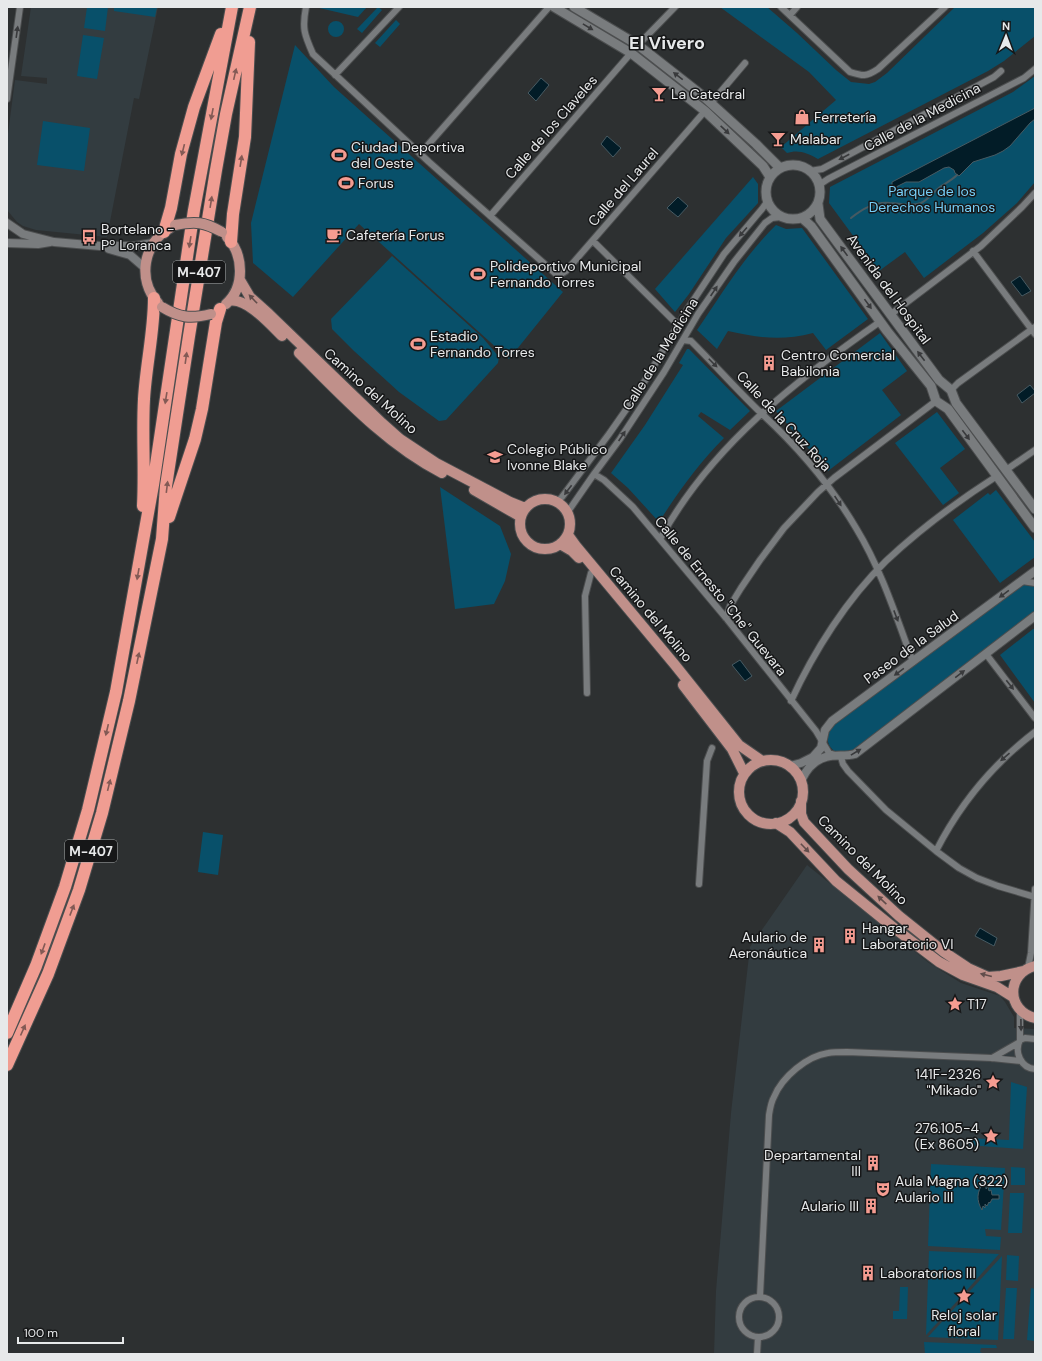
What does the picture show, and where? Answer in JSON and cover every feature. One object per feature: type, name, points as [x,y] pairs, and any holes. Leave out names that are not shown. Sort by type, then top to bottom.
[{"type":"highway","points":[[164,232],[171,208],[181,154],[194,107],[216,50],[228,10],[232,7]]},
{"type":"highway","name":"M-407","points":[[7,1033],[36,966],[65,887],[88,810],[116,692],[145,536],[194,210],[232,7]]},
{"type":"highway","points":[[232,242],[233,214],[245,137],[247,52],[252,14],[250,7]]},
{"type":"highway","name":"M-407","points":[[7,1066],[48,974],[80,890],[102,813],[120,738],[162,539],[166,486],[216,170],[226,114],[250,7]]},
{"type":"highway","points":[[145,536],[142,527],[145,476],[144,400],[154,314],[154,298]]},
{"type":"highway","points":[[162,539],[195,439],[202,409],[216,322],[220,308]]},
{"type":"main road","points":[[554,7],[631,53],[705,111],[763,166],[770,177]]},
{"type":"main road","points":[[574,7],[638,45],[712,102],[780,168]]},
{"type":"main road","points":[[794,165],[804,167],[810,170],[818,180],[819,185],[820,193],[818,204],[811,212],[802,218],[792,219],[781,217],[772,211],[767,202],[765,191],[770,177],[780,168],[794,165]]},
{"type":"main road","name":"Avenida del Hospital","points":[[818,204],[820,219],[939,380],[950,391],[956,403],[1035,509]]},
{"type":"main road","name":"Avenida del Hospital","points":[[802,218],[812,226],[880,322],[931,386],[938,400],[948,409],[1035,528]]},
{"type":"main road","points":[[191,222],[210,225],[222,232],[232,242],[238,253],[240,280],[235,291],[220,308],[197,317],[184,317],[162,307],[154,298],[145,278],[147,254],[153,243],[164,232],[175,225],[191,222]]},
{"type":"main road","name":"Camino del Molino","points":[[240,280],[250,297],[400,439],[436,463],[510,502],[523,513]]},
{"type":"main road","name":"Camino del Molino","points":[[220,308],[233,300],[242,302],[264,320],[378,430],[396,445],[420,462],[508,509],[523,513]]},
{"type":"main road","points":[[938,388],[950,391],[949,402],[938,400],[938,388]]},
{"type":"main road","points":[[540,500],[557,502],[567,513],[570,526],[568,535],[560,544],[551,549],[540,549],[530,545],[523,537],[520,527],[523,513],[532,503],[540,500]]},
{"type":"main road","name":"Camino del Molino","points":[[568,535],[675,664],[739,745],[762,761]]},
{"type":"main road","name":"Camino del Molino","points":[[560,544],[572,551],[670,669],[732,749],[744,773]]},
{"type":"main road","points":[[772,760],[790,766],[801,781],[803,791],[801,801],[796,812],[787,819],[776,824],[764,823],[754,819],[745,811],[739,797],[740,781],[744,773],[752,766],[762,761],[772,760]]},
{"type":"main road","name":"Camino del Molino","points":[[801,801],[801,814],[804,822],[842,863],[899,916],[944,952],[968,968],[988,977],[1001,976],[1029,968]]},
{"type":"main road","name":"Camino del Molino","points":[[776,824],[790,832],[836,881],[939,962],[963,975],[997,987],[1014,997]]},
{"type":"main road","points":[[1029,968],[1019,976],[1015,982],[1013,990],[1016,1004],[1020,1010],[1035,1018]]},
{"type":"street","points":[[7,98],[20,7]]},
{"type":"street","points":[[306,7],[303,24],[305,35],[313,54],[420,154],[490,216]]},
{"type":"street","points":[[335,75],[399,7]]},
{"type":"street","points":[[420,154],[549,7]]},
{"type":"street","points":[[638,45],[675,7]]},
{"type":"street","points":[[781,7],[850,72],[860,76],[869,75],[878,69],[945,7]]},
{"type":"street","points":[[790,15],[797,7]]},
{"type":"street","name":"Calle de los Claveles","points":[[490,216],[631,53]]},
{"type":"street","points":[[712,102],[745,63]]},
{"type":"street","name":"Calle de la Medicina","points":[[819,185],[1024,78],[1035,69]]},
{"type":"street","name":"Calle de la Medicina","points":[[810,170],[822,169],[987,81],[1001,71]]},
{"type":"street","name":"Calle del Laurel","points":[[490,216],[556,274],[561,274],[566,271],[593,241],[705,111]]},
{"type":"street","points":[[890,315],[973,252],[998,231],[1035,193]]},
{"type":"street","points":[[557,502],[637,394],[678,325],[724,254],[767,202]]},
{"type":"street","name":"Calle de la Medicina","points":[[567,513],[620,439],[664,372],[698,314],[734,262],[765,223],[772,218],[781,217]]},
{"type":"street","points":[[7,223],[23,234],[54,242],[100,246],[135,246],[153,243]]},
{"type":"street","points":[[593,241],[678,325]]},
{"type":"street","points":[[7,242],[38,244],[54,242]]},
{"type":"street","points":[[100,246],[130,256],[145,268]]},
{"type":"street","points":[[950,391],[958,383],[1034,330],[973,252]]},
{"type":"street","points":[[660,539],[678,509],[697,483],[723,451],[761,413],[845,346],[880,322]]},
{"type":"street","name":"Calle de la Cruz Roja","points":[[683,340],[691,341],[797,448],[827,484],[856,527],[878,570],[913,662]]},
{"type":"street","points":[[726,618],[730,606],[741,588],[784,528],[827,484],[938,400]]},
{"type":"street","points":[[1006,470],[1035,450]]},
{"type":"street","name":"Calle de Ernesto \"Che\" Guevara","points":[[594,474],[604,480],[633,507],[726,618],[823,740]]},
{"type":"street","points":[[791,701],[815,654],[836,620],[878,570],[921,530],[997,476]]},
{"type":"street","name":"Paseo de la Salud","points":[[790,766],[801,763],[813,757],[821,748],[825,730],[832,721],[1035,571]]},
{"type":"street","name":"Camino del Molino","points":[[587,693],[585,596],[591,573]]},
{"type":"street","points":[[1022,581],[1035,583]]},
{"type":"street","points":[[801,781],[807,770],[817,761],[826,756],[841,757],[855,754],[1035,616]]},
{"type":"street","points":[[986,654],[1035,718]]},
{"type":"street","points":[[936,851],[954,819],[976,788],[998,764],[1035,732]]},
{"type":"street","points":[[823,740],[826,749],[841,757],[843,764],[848,771],[886,810],[936,851],[959,868],[977,878],[1035,897]]},
{"type":"street","points":[[699,884],[707,761],[712,748]]},
{"type":"street","points":[[1029,968],[1035,889]]},
{"type":"street","points":[[1020,1010],[1020,1061]]},
{"type":"street","points":[[992,1058],[1019,1041],[1026,1038],[1035,1039]]},
{"type":"street","points":[[760,1296],[769,1115],[774,1097],[784,1080],[796,1069],[816,1056],[828,1053],[847,1052],[992,1058],[1020,1061],[1028,1068],[1035,1069]]},
{"type":"street","points":[[760,1296],[774,1303],[777,1307],[779,1318],[778,1324],[770,1334],[758,1337],[746,1333],[739,1322],[738,1316],[743,1304],[753,1297],[760,1296]]},
{"type":"street","points":[[757,1354],[758,1337]]},
{"type":"shaded area","points":[[31,7],[158,7],[139,99],[134,98],[107,237],[36,230],[23,226],[17,222],[7,210],[7,141],[15,80],[47,84],[47,78],[21,76]]},
{"type":"shaded area","points":[[541,78],[549,85],[536,101],[528,93]]},
{"type":"shaded area","points":[[1035,108],[1035,119],[1010,146],[995,155],[973,162],[959,176],[949,167],[944,168],[919,182],[906,182],[896,187],[892,186],[892,182]]},
{"type":"shaded area","points":[[607,136],[621,148],[613,157],[601,144]]},
{"type":"shaded area","points":[[678,197],[688,206],[678,217],[667,208]]},
{"type":"shaded area","points":[[1020,276],[1031,291],[1022,296],[1011,282]]},
{"type":"shaded area","points":[[1030,385],[1035,393],[1022,403],[1017,395]]},
{"type":"shaded area","points":[[740,660],[752,676],[745,681],[732,665]]},
{"type":"shaded area","points":[[807,865],[929,963],[961,983],[1000,996],[1014,1017],[1014,1028],[1034,1029],[1035,1025],[1035,1354],[714,1354],[716,1291],[731,1113],[750,947]]},
{"type":"shaded area","points":[[980,928],[997,938],[994,946],[975,936]]},
{"type":"shaded area","points":[[983,1183],[984,1187],[986,1185],[986,1189],[988,1187],[989,1191],[991,1190],[992,1195],[999,1195],[999,1199],[992,1199],[987,1206],[985,1204],[985,1208],[983,1206],[982,1210],[978,1196],[979,1190]]},
{"type":"green space","points":[[87,7],[108,7],[105,31],[84,28]]},
{"type":"green space","points":[[114,7],[157,7],[155,17],[114,11]]},
{"type":"green space","points":[[315,7],[367,7],[358,17]]},
{"type":"green space","points":[[378,7],[382,10],[362,33],[357,29]]},
{"type":"green space","points":[[720,7],[767,7],[851,82],[869,84],[875,82],[887,73],[955,7],[1035,7],[1035,36],[1004,61],[988,71],[818,159],[803,152],[795,151],[787,153],[781,147],[836,100],[809,72]]},
{"type":"green space","points":[[396,20],[400,24],[380,47],[375,43]]},
{"type":"green space","points":[[333,21],[339,21],[344,26],[342,35],[339,37],[333,37],[328,32],[328,26]]},
{"type":"green space","points":[[83,35],[104,38],[97,79],[77,76]]},
{"type":"green space","name":"Ciudad Deportiva del Oeste","points":[[295,45],[334,87],[563,292],[509,359],[359,224],[293,297],[253,263],[251,223]]},
{"type":"green space","name":"Parque de los Derechos Humanos","points":[[1035,76],[1035,182],[1017,203],[983,233],[924,278],[905,252],[879,271],[829,203],[830,187],[1013,92]]},
{"type":"green space","points":[[43,121],[90,128],[84,171],[37,165]]},
{"type":"green space","points":[[753,177],[758,184],[758,203],[726,238],[689,294],[675,312],[655,289]]},
{"type":"green space","points":[[776,225],[786,229],[802,228],[868,319],[826,350],[813,333],[791,337],[770,338],[728,331],[717,349],[697,330],[744,262],[764,237]]},
{"type":"green space","name":"Estadio Fernando Torres","points":[[392,256],[483,338],[499,357],[498,363],[446,420],[439,421],[399,392],[332,329],[331,319]]},
{"type":"green space","points":[[880,333],[907,371],[882,390],[901,415],[828,471],[776,411]]},
{"type":"green space","points":[[687,349],[689,349],[750,411],[730,430],[701,412],[698,416],[724,438],[689,478],[659,522],[628,488],[611,473],[645,425],[683,365],[679,363]]},
{"type":"green space","points":[[937,412],[965,449],[940,468],[959,493],[943,505],[895,443]]},
{"type":"green space","points":[[440,487],[500,526],[511,554],[505,581],[494,604],[455,609]]},
{"type":"green space","points":[[996,490],[1035,542],[1035,557],[1000,583],[953,520],[988,493],[990,495]]},
{"type":"green space","points":[[1023,583],[1035,584],[1035,613],[854,750],[848,753],[840,754],[829,746],[828,736],[834,724]]},
{"type":"green space","points":[[1035,629],[1035,703],[1000,655]]},
{"type":"green space","points":[[203,832],[223,835],[218,875],[198,872]]},
{"type":"green space","points":[[1011,1082],[1027,1087],[1023,1149],[968,1145],[968,1138],[1009,1140]]},
{"type":"green space","points":[[931,1164],[1005,1168],[1001,1230],[985,1229],[986,1236],[1001,1237],[1000,1250],[928,1246]]},
{"type":"green space","points":[[1011,1167],[1025,1168],[1025,1185],[1011,1185]]},
{"type":"green space","points":[[1010,1193],[1024,1193],[1022,1233],[1008,1233]]},
{"type":"green space","points":[[929,1251],[999,1254],[967,1290],[960,1291],[958,1295],[959,1299],[926,1335]]},
{"type":"green space","points":[[1007,1255],[1019,1256],[1018,1281],[1006,1280]]},
{"type":"green space","points":[[1002,1256],[998,1340],[928,1337],[961,1301],[965,1302],[967,1300],[969,1297],[969,1292]]},
{"type":"green space","points":[[900,1287],[908,1287],[907,1319],[893,1319],[893,1311],[899,1311]]},
{"type":"green space","points":[[1006,1288],[1017,1288],[1014,1339],[1003,1339]]},
{"type":"green space","points":[[1031,1288],[1035,1289],[1035,1341],[1027,1340]]},
{"type":"green space","points":[[924,1342],[996,1345],[997,1348],[981,1348],[980,1352],[984,1354],[925,1354]]},
{"type":"waterway","points":[[851,218],[874,204],[894,203],[909,205],[921,203],[957,175]]},
{"type":"place","name":"La Catedral","points":[[659,94]]},
{"type":"place","name":"Ferretería","points":[[802,117]]},
{"type":"place","name":"Malabar","points":[[778,139]]},
{"type":"place","name":"Ciudad Deportiva del Oeste","points":[[339,155]]},
{"type":"place","name":"Forus","points":[[346,183]]},
{"type":"place","name":"Cafetería Forus","points":[[334,235]]},
{"type":"place","name":"Bortelano - Pº Loranca","points":[[89,237]]},
{"type":"place","name":"Polideportivo Municipal Fernando Torres","points":[[478,274]]},
{"type":"place","name":"Estadio Fernando Torres","points":[[418,344]]},
{"type":"place","name":"Centro Comercial Babilonia","points":[[769,363]]},
{"type":"place","name":"Colegio Público Ivonne Blake","points":[[495,457]]},
{"type":"place","name":"Hangar Laboratorio VI","points":[[850,936]]},
{"type":"place","name":"Aulario de Aeronáutica","points":[[819,945]]},
{"type":"place","name":"T17","points":[[955,1004]]},
{"type":"place","name":"141F-2326 \"Mikado\"","points":[[993,1082]]},
{"type":"place","name":"276.105-4 (Ex 8605)","points":[[991,1136]]},
{"type":"place","name":"Departamental III","points":[[873,1163]]},
{"type":"place","name":"Aula Magna (322) Aulario III","points":[[883,1189]]},
{"type":"place","name":"Aulario III","points":[[871,1206]]},
{"type":"place","name":"Laboratorios III","points":[[868,1273]]},
{"type":"place","name":"Reloj solar floral","points":[[964,1296]]},
{"type":"district","name":"El Vivero","points":[[667,43]]}]
